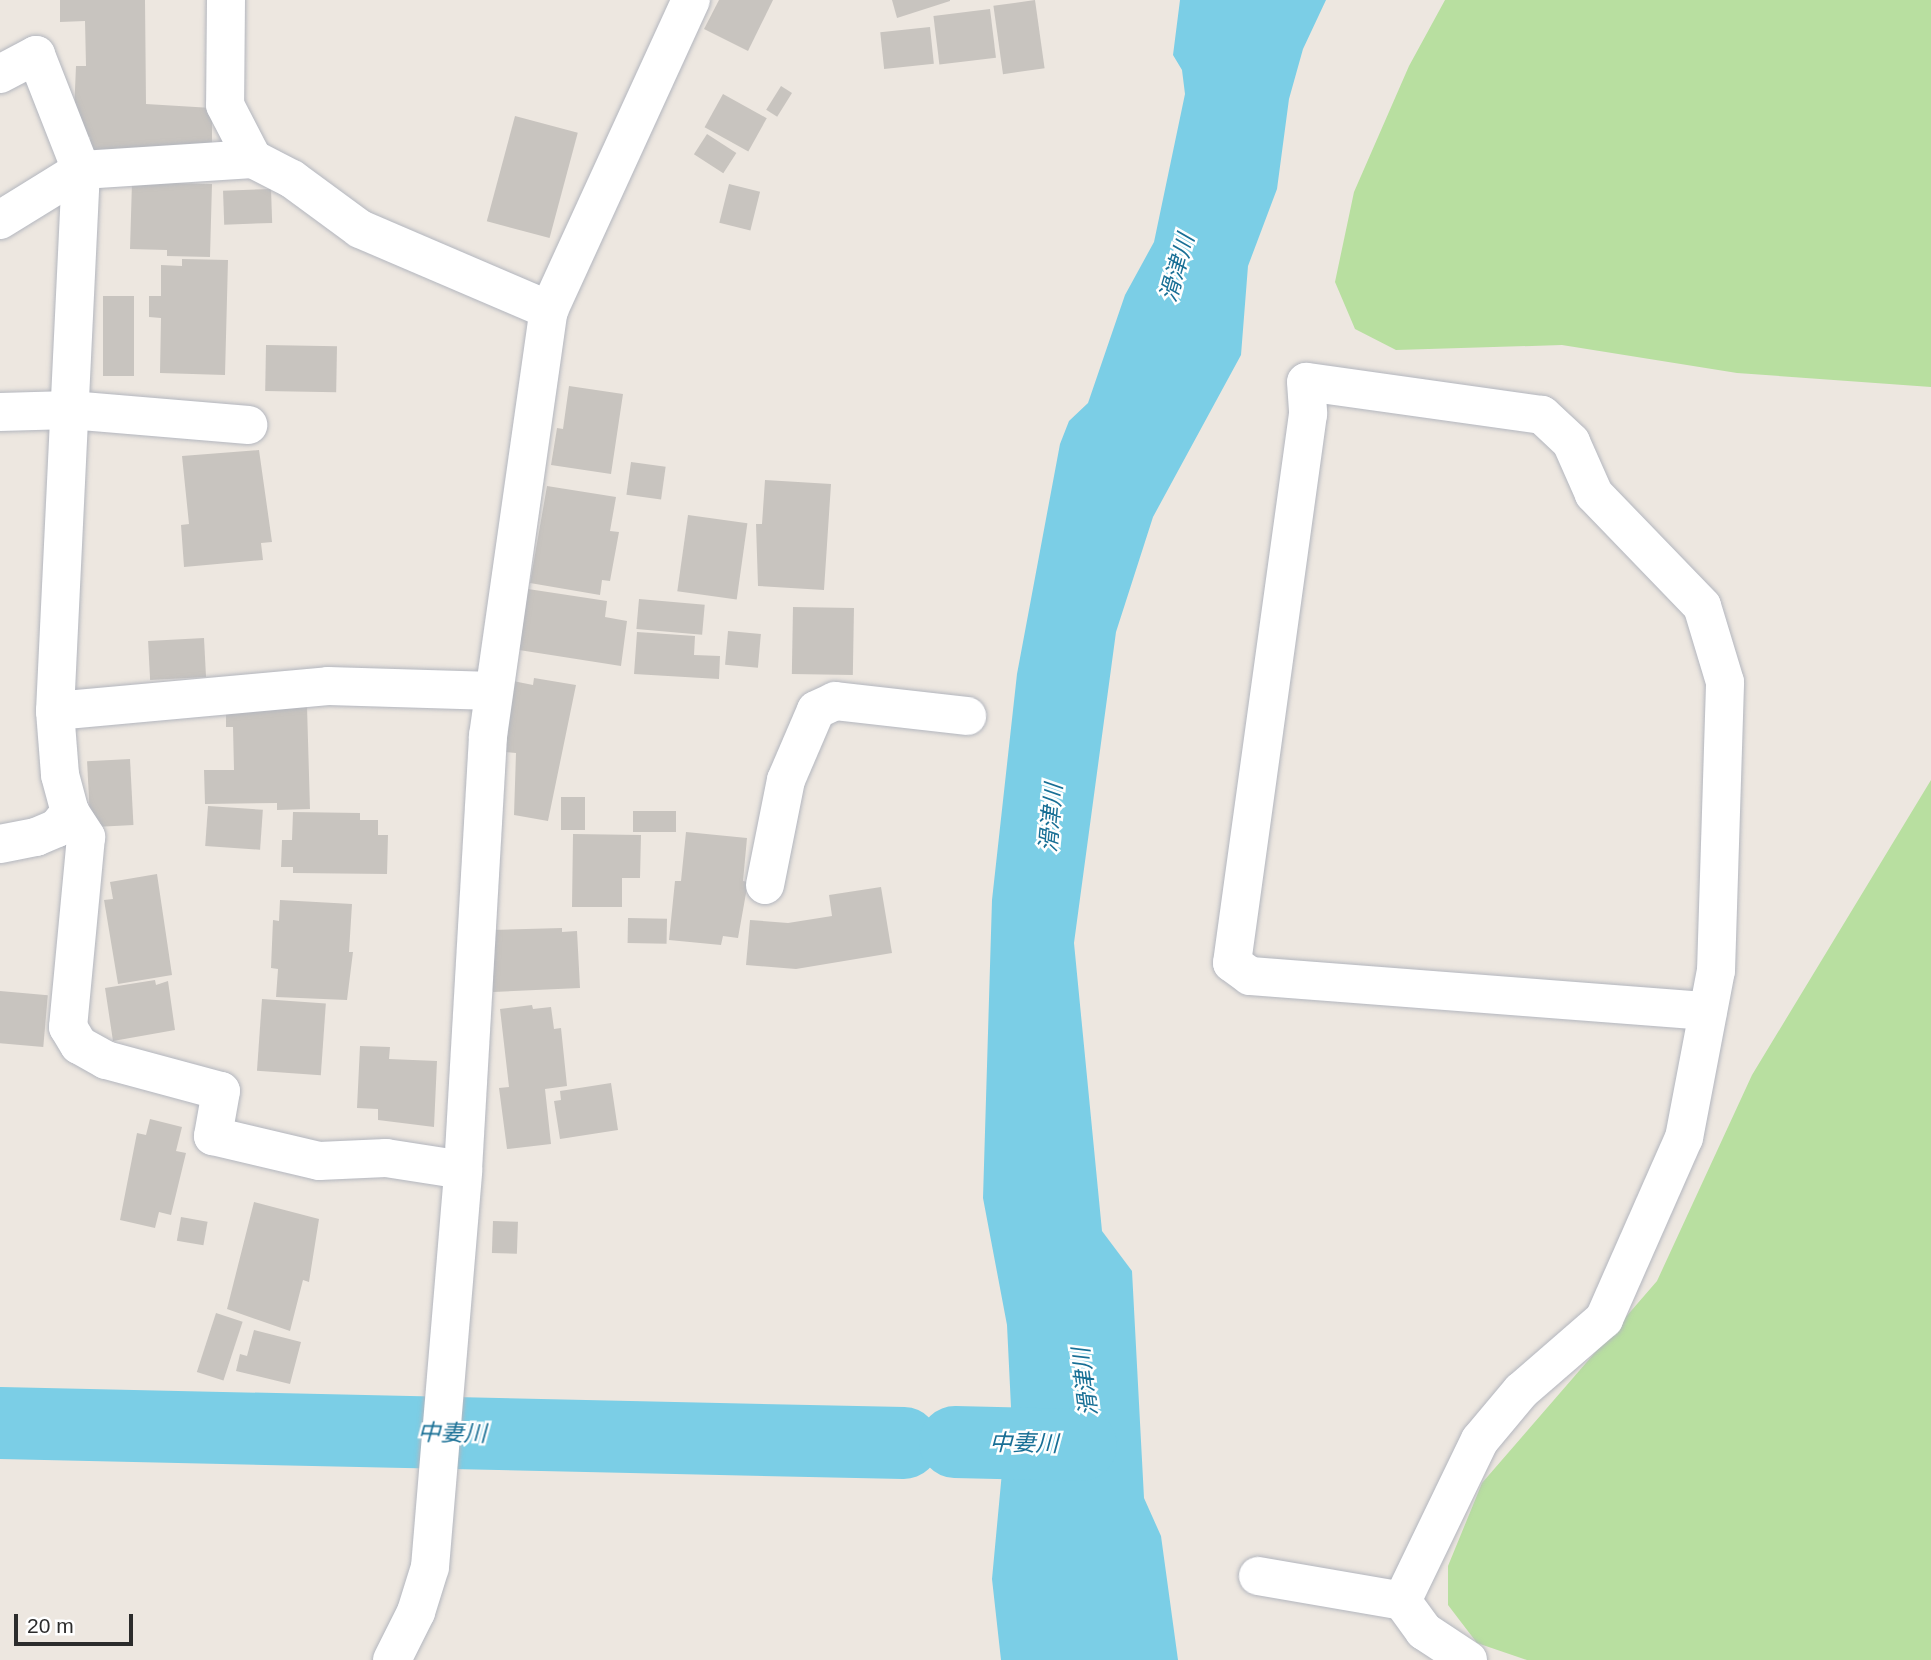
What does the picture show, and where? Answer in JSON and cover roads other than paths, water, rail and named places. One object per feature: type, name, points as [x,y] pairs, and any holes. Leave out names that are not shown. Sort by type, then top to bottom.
[{"type":"street","points":[[226,0],[225,105],[253,159]]},
{"type":"street","points":[[392,1660],[416,1612],[429,1567],[463,1170],[494,691],[550,310],[691,0]]},
{"type":"street","points":[[0,74],[36,55],[81,170],[55,711],[68,806],[86,837],[68,1027],[79,1045],[106,1060],[221,1091],[212,1136],[319,1161],[386,1158],[463,1170]]},
{"type":"street","points":[[0,220],[81,170],[253,159],[292,179],[360,229],[550,310]]},
{"type":"street","points":[[1402,1601],[1480,1440],[1521,1391],[1604,1319],[1684,1138],[1716,971],[1725,682],[1702,606],[1594,494],[1572,442],[1542,415],[1307,382],[1308,414],[1250,806],[1232,964],[1250,976],[1708,1011]]},
{"type":"street","points":[[0,412],[69,410],[248,425]]},
{"type":"street","points":[[55,711],[328,686],[494,691]]},
{"type":"street","points":[[765,885],[786,780],[816,710],[835,701],[967,716]]},
{"type":"street","points":[[0,818],[68,806]]},
{"type":"street","points":[[0,844],[36,837],[57,828],[68,806]]},
{"type":"street","points":[[1258,1576],[1402,1601],[1424,1631],[1468,1660]]},
{"type":"water","name":"滑津川","points":[[1180,0],[1326,0],[1303,49],[1289,99],[1277,189],[1248,266],[1241,355],[1153,517],[1116,632],[1074,943],[1102,1231],[1132,1271],[1144,1498],[1161,1536],[1178,1660],[1001,1660],[992,1579],[1002,1472],[981,1462],[981,1429],[1012,1428],[1007,1325],[983,1198],[992,900],[1017,674],[1060,444],[1069,421],[1088,403],[1125,295],[1154,242],[1185,94],[1182,70],[1173,55]]},
{"type":"waterway","name":"中妻川","points":[[0,1423],[904,1443]]},
{"type":"waterway","name":"中妻川","points":[[955,1442],[1081,1445]]}]
